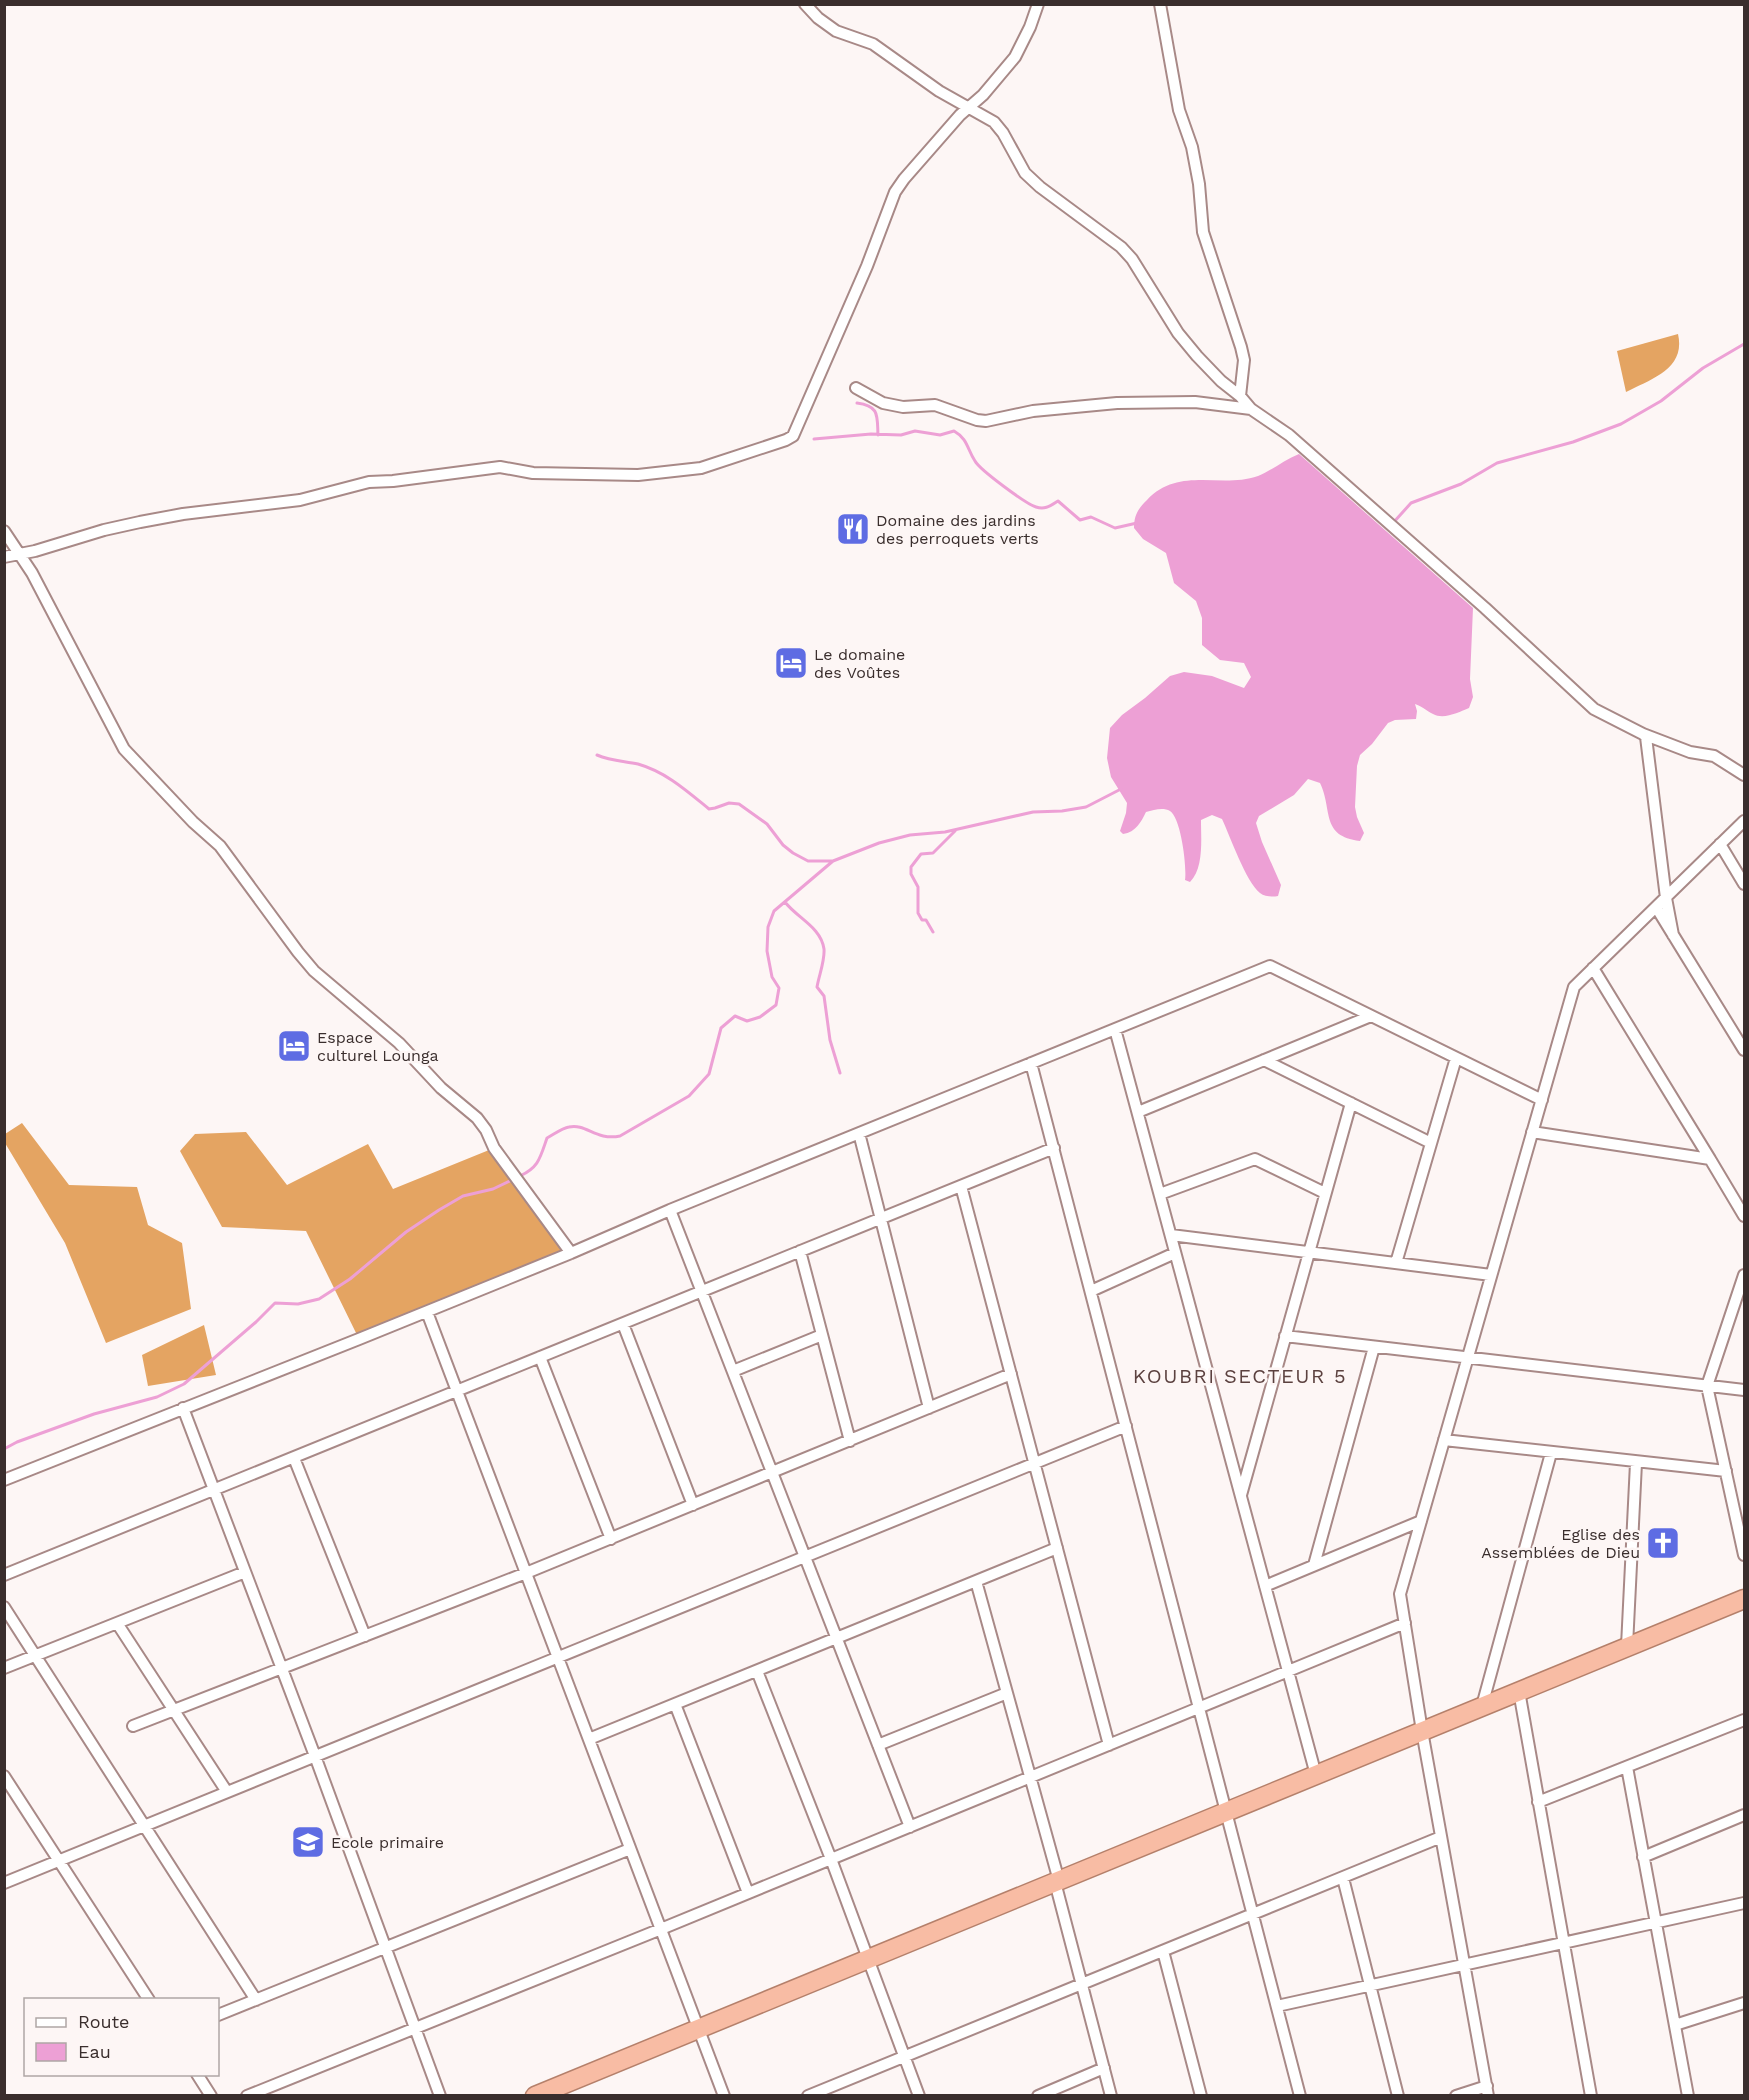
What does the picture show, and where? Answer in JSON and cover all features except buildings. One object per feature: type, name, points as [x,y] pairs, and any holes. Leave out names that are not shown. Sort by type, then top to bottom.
[{"type":"highway","points":[[535,2096],[1744,1599]]},
{"type":"street","points":[[805,4],[818,18],[836,31],[873,44],[939,91],[994,122],[1003,133],[1025,173],[1040,187],[1121,247],[1132,260],[1178,333],[1221,381],[1240,396],[1251,409],[1288,435],[1485,608],[1594,709],[1643,734],[1690,752],[1714,756],[1744,775]]},
{"type":"street","points":[[4,557],[140,522],[183,514],[300,500],[369,482],[500,467],[533,473],[649,473],[701,468],[786,440],[793,436],[816,385],[867,266],[895,192],[953,123],[983,95],[1015,57],[1030,27],[1038,4]]},
{"type":"street","points":[[1160,4],[1179,110],[1192,147],[1199,184],[1203,232],[1242,347],[1244,360],[1240,396]]},
{"type":"street","points":[[856,388],[883,403],[903,407],[935,405],[986,421],[1033,411],[1117,403],[1195,402],[1251,409]]},
{"type":"street","points":[[4,531],[21,554],[124,749],[193,822],[220,846],[314,971],[399,1042],[441,1088],[477,1118],[495,1148],[571,1253]]},
{"type":"street","points":[[1643,734],[1646,737],[1666,898],[1673,935]]},
{"type":"street","points":[[1456,2096],[1487,2091],[1422,1731],[1400,1594],[1574,987],[1744,821]]},
{"type":"street","points":[[1720,844],[1744,884]]},
{"type":"street","points":[[1656,907],[1744,1050]]},
{"type":"street","points":[[4,1479],[427,1312],[670,1210],[1270,966],[1542,1100]]},
{"type":"street","points":[[1593,969],[1744,1216]]},
{"type":"street","points":[[1138,1112],[1371,1016]]},
{"type":"street","points":[[1115,1029],[1316,1775]]},
{"type":"street","points":[[1396,1263],[1456,1058]]},
{"type":"street","points":[[1264,1060],[1431,1143]]},
{"type":"street","points":[[1031,1063],[1300,2096]]},
{"type":"street","points":[[1240,1495],[1351,1103]]},
{"type":"street","points":[[1532,1132],[1710,1160]]},
{"type":"street","points":[[859,1133],[929,1408]]},
{"type":"street","points":[[4,1575],[1054,1148]]},
{"type":"street","points":[[1160,1194],[1255,1159],[1325,1193]]},
{"type":"street","points":[[961,1186],[1109,1745]]},
{"type":"street","points":[[670,1210],[910,1827]]},
{"type":"street","points":[[1171,1235],[1491,1275]]},
{"type":"street","points":[[800,1251],[850,1441]]},
{"type":"street","points":[[1091,1291],[1176,1253]]},
{"type":"street","points":[[1744,1275],[1707,1386],[1744,1555]]},
{"type":"street","points":[[427,1312],[724,2096]]},
{"type":"street","points":[[622,1324],[693,1505]]},
{"type":"street","points":[[733,1371],[822,1335]]},
{"type":"street","points":[[1285,1336],[1744,1390]]},
{"type":"street","points":[[1314,1565],[1374,1347]]},
{"type":"street","points":[[540,1357],[610,1539]]},
{"type":"street","points":[[133,1726],[526,1573],[1011,1374]]},
{"type":"street","points":[[183,1408],[315,1756],[440,2096]]},
{"type":"street","points":[[4,1883],[1126,1426]]},
{"type":"street","points":[[1444,1440],[1636,1463],[1726,1471]]},
{"type":"street","points":[[1482,1706],[1551,1453]]},
{"type":"street","points":[[294,1458],[365,1636]]},
{"type":"street","points":[[1627,1646],[1636,1463]]},
{"type":"street","points":[[1265,1586],[1421,1521]]},
{"type":"street","points":[[589,1739],[1057,1548]]},
{"type":"street","points":[[4,1668],[245,1572]]},
{"type":"street","points":[[976,1581],[1030,1777],[1111,2096]]},
{"type":"street","points":[[4,1607],[256,2000]]},
{"type":"street","points":[[117,1623],[226,1792]]},
{"type":"street","points":[[247,2096],[661,1929],[1405,1623]]},
{"type":"street","points":[[757,1671],[831,1859],[919,2096]]},
{"type":"street","points":[[1519,1691],[1591,2096]]},
{"type":"street","points":[[878,1745],[1007,1693]]},
{"type":"street","points":[[675,1704],[748,1893]]},
{"type":"street","points":[[1538,1802],[1744,1720]]},
{"type":"street","points":[[1627,1767],[1688,2096]]},
{"type":"street","points":[[4,1776],[148,1998]]},
{"type":"street","points":[[1643,1857],[1744,1815]]},
{"type":"street","points":[[808,2096],[824,2093],[904,2056],[1441,1838]]},
{"type":"street","points":[[219,2015],[630,1849]]},
{"type":"street","points":[[1342,1878],[1398,2096]]},
{"type":"street","points":[[1277,2006],[1744,1903]]},
{"type":"street","points":[[1163,1951],[1202,2096]]},
{"type":"street","points":[[1675,2025],[1744,2004]]},
{"type":"street","points":[[1038,2096],[1104,2068]]},
{"type":"street","points":[[198,2076],[211,2096]]},
{"type":"shaded area","points":[[1678,334],[1677,356],[1672,364],[1656,377],[1626,392],[1617,351]]},
{"type":"shaded area","points":[[22,1123],[69,1185],[137,1187],[148,1225],[182,1243],[191,1309],[106,1343],[65,1243],[5,1143],[5,1134]]},
{"type":"shaded area","points":[[246,1132],[287,1185],[368,1144],[393,1189],[494,1148],[571,1253],[359,1339],[306,1231],[222,1227],[180,1151],[195,1134]]},
{"type":"shaded area","points":[[204,1325],[216,1375],[148,1386],[142,1355]]},
{"type":"water","points":[[1299,454],[1473,608],[1470,679],[1473,697],[1469,708],[1447,716],[1437,716],[1415,704],[1416,719],[1395,720],[1388,723],[1360,755],[1357,766],[1355,807],[1364,833],[1360,841],[1347,838],[1333,828],[1320,783],[1308,779],[1294,795],[1259,816],[1256,823],[1262,842],[1281,885],[1278,896],[1271,897],[1260,893],[1249,879],[1222,819],[1212,815],[1201,820],[1200,861],[1190,882],[1185,880],[1180,832],[1174,815],[1170,811],[1161,809],[1146,812],[1135,829],[1123,834],[1120,831],[1127,803],[1111,777],[1107,758],[1110,728],[1122,715],[1170,676],[1184,672],[1212,676],[1244,688],[1251,677],[1244,663],[1220,660],[1202,645],[1202,618],[1196,601],[1174,583],[1166,553],[1143,539],[1134,528],[1139,509],[1159,490],[1173,484],[1258,476]]},
{"type":"waterway","points":[[1393,523],[1411,503],[1461,484],[1497,463],[1573,442],[1621,424],[1661,401],[1703,368],[1744,344]]},
{"type":"waterway","points":[[857,403],[870,407],[876,413],[878,435]]},
{"type":"waterway","points":[[814,439],[871,434],[901,435],[915,431],[940,435],[954,431],[965,441],[972,457],[985,472],[1031,505],[1045,508],[1058,501],[1080,520],[1091,517],[1115,528],[1137,523]]},
{"type":"waterway","points":[[597,755],[648,767],[676,783],[709,809],[729,803],[739,804],[767,824],[783,845],[793,853],[808,861],[833,861]]},
{"type":"waterway","points":[[520,1176],[535,1165],[547,1138],[563,1129],[575,1126],[604,1136],[620,1136],[689,1096],[709,1074],[721,1028],[735,1016],[747,1021],[760,1017],[776,1005],[779,988],[772,977],[767,951],[768,927],[774,911],[833,861],[879,843],[910,835],[945,832],[1033,812],[1086,807],[1121,789]]},
{"type":"waterway","points":[[933,932],[926,920],[922,920],[918,913],[918,887],[911,874],[911,867],[921,854],[933,853],[955,831]]},
{"type":"waterway","points":[[785,902],[814,929],[822,941],[824,958],[817,987],[824,996],[830,1040],[840,1073]]},
{"type":"waterway","points":[[4,1449],[17,1442],[94,1414],[157,1397],[184,1384],[275,1303],[298,1304],[319,1299],[350,1279],[406,1232],[439,1210],[463,1196],[493,1189],[514,1179]]},
{"type":"place","name":"Domaine des jardins des perroquets verts","points":[[853,529]]},
{"type":"place","name":"Le domaine des Voûtes","points":[[791,663]]},
{"type":"place","name":"Espace culturel Lounga","points":[[294,1046]]},
{"type":"place","name":"Eglise des Assemblées de Dieu","points":[[1663,1543]]},
{"type":"place","name":"Ecole primaire","points":[[308,1842]]},
{"type":"district","name":"KOUBRI SECTEUR 5","points":[[1240,1376]]}]
